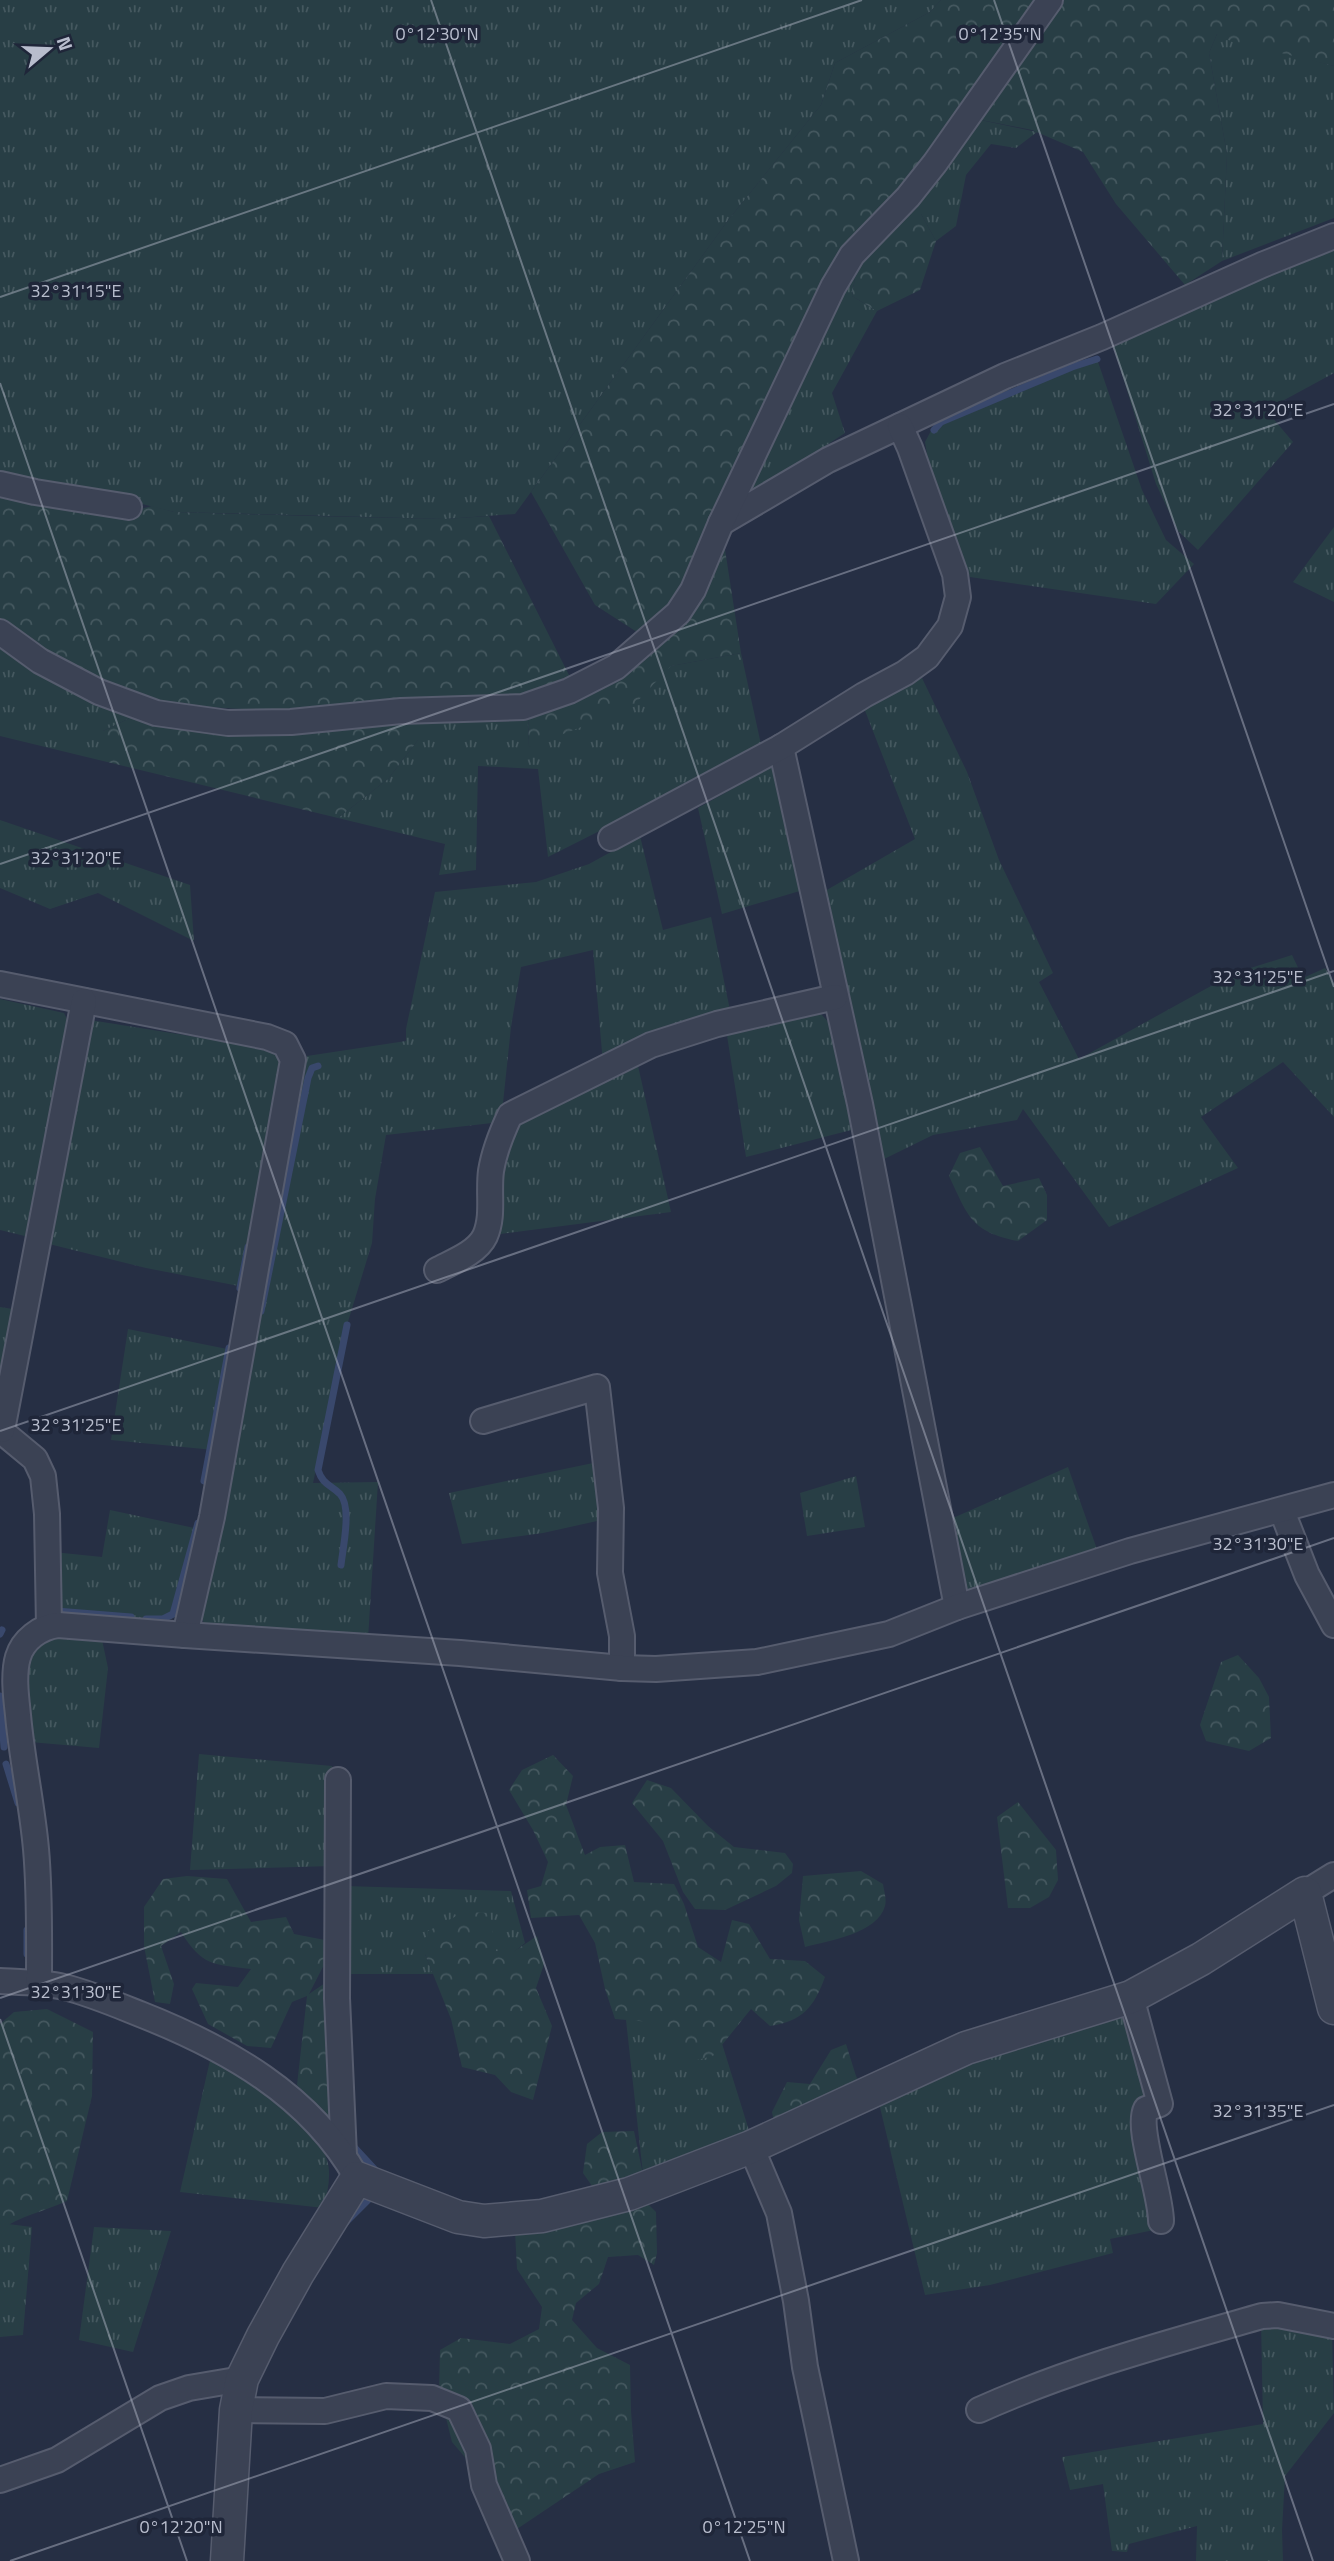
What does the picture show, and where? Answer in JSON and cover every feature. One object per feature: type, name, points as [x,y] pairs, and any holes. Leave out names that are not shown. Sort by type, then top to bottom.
[{"type":"street","points":[[0,632],[40,661],[99,692],[156,713],[241,723],[291,722],[401,711],[523,706],[569,691],[617,667],[678,613],[693,590],[721,523],[816,319],[852,255],[908,197],[936,163],[1050,0]]},
{"type":"street","points":[[721,523],[828,460],[1005,376],[1334,236]]},
{"type":"street","points":[[611,838],[781,747],[864,695],[905,673],[927,657],[950,626],[958,597],[955,574],[900,426]]},
{"type":"street","points":[[0,484],[129,507]]},
{"type":"street","points":[[781,747],[862,1113],[957,1607]]},
{"type":"street","points":[[0,984],[267,1037],[285,1044],[293,1060],[212,1517],[185,1636]]},
{"type":"street","points":[[437,1270],[468,1254],[485,1238],[490,1214],[491,1171],[502,1132],[510,1115],[650,1045],[717,1024],[835,997]]},
{"type":"street","points":[[49,1626],[47,1514],[43,1476],[35,1459],[1,1430],[84,1001]]},
{"type":"street","points":[[483,1421],[597,1387],[611,1508],[610,1573],[622,1636],[622,1668]]},
{"type":"street","points":[[39,1983],[36,1848],[22,1764],[16,1691],[17,1659],[22,1647],[32,1636],[49,1626],[460,1653],[622,1668],[656,1669],[757,1662],[889,1634],[957,1607],[1130,1551],[1334,1495]]},
{"type":"street","points":[[1282,1511],[1307,1575],[1334,1625]]},
{"type":"street","points":[[227,2561],[236,2410],[242,2379],[350,2166],[337,1998],[338,1780]]},
{"type":"street","points":[[0,1981],[67,1987],[180,2030],[226,2052],[277,2087],[350,2166],[458,2217],[501,2221],[542,2216],[629,2194],[751,2147],[966,2048],[1131,1997],[1201,1959],[1334,1875]]},
{"type":"street","points":[[1305,1893],[1334,2008]]},
{"type":"street","points":[[1131,1997],[1160,2104],[1146,2109],[1142,2123],[1161,2205],[1161,2221]]},
{"type":"street","points":[[751,2147],[779,2213],[796,2301],[805,2367],[845,2561]]},
{"type":"street","points":[[979,2410],[1071,2374],[1154,2346],[1262,2316],[1278,2315],[1334,2326]]},
{"type":"street","points":[[0,2480],[57,2460],[160,2398],[189,2388],[242,2379]]},
{"type":"street","points":[[236,2410],[325,2411],[386,2396],[432,2398],[459,2409],[478,2449],[484,2485],[491,2505],[517,2561]]},
{"type":"green space","points":[[0,0],[941,0],[930,12],[835,63],[821,105],[729,219],[515,514],[445,519],[174,512],[106,495],[0,478]]},
{"type":"green space","points":[[941,0],[1044,0],[913,181],[848,250],[682,598],[640,634],[595,605],[531,492],[729,219],[821,105],[835,63],[930,12]]},
{"type":"green space","points":[[1056,0],[1334,0],[1334,66],[1224,39],[1217,34],[1209,53],[1227,154],[1222,261],[1185,285],[1116,204],[1083,152],[1032,130],[976,119]]},
{"type":"green space","points":[[1217,34],[1334,66],[1334,218],[1222,261],[1227,154],[1209,53]]},
{"type":"green space","points":[[976,119],[1037,132],[1016,148],[991,144],[966,175],[956,226],[936,241],[921,214],[907,214]]},
{"type":"green space","points":[[907,214],[921,214],[936,241],[920,290],[877,311],[852,296],[858,259]]},
{"type":"green space","points":[[1334,245],[1334,373],[1266,410],[1293,442],[1198,550],[1178,531],[1156,484],[1113,345]]},
{"type":"green space","points":[[858,259],[852,296],[877,311],[832,393],[845,433],[749,496],[749,479]]},
{"type":"green space","points":[[1097,359],[1142,490],[1166,540],[1194,564],[1156,604],[970,577],[931,477],[925,442],[940,414]]},
{"type":"green space","points":[[0,494],[125,513],[152,506],[174,512],[445,519],[489,516],[571,679],[527,700],[316,713],[153,704],[30,647],[0,621]]},
{"type":"green space","points":[[1334,527],[1334,602],[1293,582]]},
{"type":"green space","points":[[724,543],[741,653],[671,666],[631,708],[529,747],[528,715],[617,678]]},
{"type":"green space","points":[[0,647],[27,665],[132,717],[103,731],[103,761],[0,736]]},
{"type":"green space","points":[[741,653],[762,749],[548,857],[538,769],[478,766],[476,870],[439,875],[445,844],[338,818],[388,779],[418,740],[418,719],[528,715],[529,747],[671,666]]},
{"type":"green space","points":[[922,678],[967,772],[999,860],[1053,973],[1039,982],[1079,1059],[1241,971],[1292,955],[1303,978],[1325,968],[1334,983],[1334,1117],[1283,1062],[1201,1117],[1238,1168],[1109,1227],[1023,1109],[1017,1120],[933,1135],[878,1162],[825,891],[915,839],[864,708]]},
{"type":"green space","points":[[132,717],[237,736],[418,719],[418,740],[388,779],[338,818],[103,761],[103,731]]},
{"type":"green space","points":[[775,765],[803,890],[722,914],[698,808]]},
{"type":"green space","points":[[0,820],[190,885],[194,941],[98,893],[50,909],[0,888]]},
{"type":"green space","points":[[640,836],[663,930],[711,917],[731,1015],[603,1063],[593,950],[521,967],[511,1027],[501,1122],[386,1135],[375,1199],[372,1243],[347,1325],[313,1483],[378,1482],[368,1639],[204,1624],[201,1614],[238,1405],[307,1056],[406,1041],[406,1029],[435,892],[536,882],[589,864]]},
{"type":"green space","points":[[0,999],[64,1013],[70,1025],[29,1237],[0,1230]]},
{"type":"green space","points":[[820,1013],[836,1030],[859,1128],[746,1157],[726,1029],[797,1014]]},
{"type":"green space","points":[[90,1020],[285,1051],[244,1287],[146,1268],[49,1244]]},
{"type":"green space","points":[[636,1057],[671,1212],[493,1235],[498,1159],[515,1121]]},
{"type":"green space","points":[[980,1147],[1003,1186],[1039,1178],[1047,1195],[1047,1220],[1018,1241],[990,1233],[973,1220],[949,1176],[960,1153]]},
{"type":"green space","points":[[0,1307],[13,1309],[0,1400]]},
{"type":"green space","points":[[128,1329],[232,1350],[214,1450],[111,1440]]},
{"type":"green space","points":[[598,1462],[606,1519],[543,1533],[462,1544],[449,1493]]},
{"type":"green space","points":[[1068,1467],[1099,1555],[960,1599],[944,1522]]},
{"type":"green space","points":[[856,1476],[865,1527],[807,1536],[800,1493]]},
{"type":"green space","points":[[110,1510],[199,1529],[175,1617],[161,1623],[53,1614],[53,1552],[102,1557]]},
{"type":"green space","points":[[49,1635],[101,1635],[108,1668],[99,1748],[30,1742],[23,1675],[28,1653]]},
{"type":"green space","points":[[1238,1655],[1259,1678],[1269,1697],[1271,1738],[1249,1751],[1206,1741],[1200,1725],[1221,1662]]},
{"type":"green space","points":[[199,1754],[332,1766],[332,1866],[190,1870]]},
{"type":"green space","points":[[553,1755],[573,1776],[566,1805],[585,1855],[600,1847],[625,1845],[634,1882],[674,1884],[684,1904],[698,1947],[721,1962],[732,1920],[749,1924],[770,1959],[805,1961],[825,1977],[806,2011],[791,2020],[770,2026],[751,2009],[713,2056],[697,2060],[651,2022],[615,2019],[595,1943],[579,1915],[531,1918],[527,1890],[541,1886],[548,1862],[509,1790],[522,1770]]},
{"type":"green space","points":[[647,1780],[671,1788],[708,1826],[734,1847],[785,1853],[793,1864],[792,1873],[776,1886],[725,1910],[695,1909],[683,1892],[663,1841],[632,1803]]},
{"type":"green space","points":[[1018,1802],[1056,1850],[1058,1880],[1049,1897],[1030,1908],[1008,1908],[997,1817]]},
{"type":"green space","points":[[861,1871],[883,1884],[886,1904],[881,1915],[863,1929],[839,1939],[805,1947],[799,1920],[803,1876]]},
{"type":"green space","points":[[187,1876],[227,1879],[251,1922],[286,1917],[294,1934],[325,1940],[330,1953],[309,1994],[328,1981],[338,2126],[297,2085],[307,1996],[292,2002],[271,2048],[247,2046],[208,2024],[192,1989],[196,1983],[238,1987],[251,1969],[210,1962],[196,1952],[181,1932],[161,1946],[174,1984],[170,2004],[155,2002],[144,1946],[144,1907],[163,1879]]},
{"type":"green space","points":[[344,1886],[511,1891],[525,1943],[510,1955],[495,1951],[425,1954],[433,1974],[346,1974]]},
{"type":"green space","points":[[464,1912],[490,1913],[496,1951],[510,1954],[537,1936],[544,1964],[536,1988],[552,2026],[533,2100],[511,2092],[495,2075],[462,2067],[451,2019],[425,1954],[428,1931]]},
{"type":"green space","points":[[710,2005],[752,2140],[644,2183],[626,2020]]},
{"type":"green space","points":[[1130,2008],[1156,2101],[1131,2110],[1156,2207],[1154,2230],[1110,2239],[1113,2253],[990,2285],[925,2295],[878,2099],[1003,2045]]},
{"type":"green space","points":[[47,2009],[93,2032],[92,2096],[67,2201],[24,2217],[0,2230],[0,2024],[14,2012]]},
{"type":"green space","points":[[846,2044],[856,2076],[867,2098],[845,2123],[828,2107],[776,2133],[772,2112],[787,2082],[810,2084],[831,2050]]},
{"type":"green space","points":[[211,2056],[278,2101],[309,2130],[327,2160],[329,2172],[324,2208],[180,2192]]},
{"type":"green space","points":[[634,2131],[644,2179],[601,2199],[583,2173],[587,2144],[602,2132]]},
{"type":"green space","points":[[646,2202],[656,2212],[657,2253],[654,2265],[638,2255],[608,2257],[599,2284],[576,2303],[572,2320],[597,2348],[630,2365],[635,2462],[599,2474],[514,2531],[491,2488],[452,2442],[439,2390],[440,2350],[461,2338],[510,2344],[539,2329],[542,2307],[517,2269],[515,2231]]},
{"type":"green space","points":[[0,2223],[32,2227],[23,2335],[0,2337]]},
{"type":"green space","points":[[94,2227],[171,2231],[133,2352],[79,2340]]},
{"type":"green space","points":[[1261,2320],[1332,2333],[1334,2413],[1285,2476],[1283,2561],[1196,2561],[1197,2526],[1129,2544],[1127,2552],[1112,2551],[1103,2484],[1070,2490],[1062,2457],[1263,2424]]},
{"type":"waterway","points":[[934,430],[941,422],[1097,359]]},
{"type":"waterway","points":[[261,1311],[308,1078],[312,1068],[318,1066]]},
{"type":"waterway","points":[[240,1288],[248,1247]]},
{"type":"waterway","points":[[341,1565],[346,1508],[340,1494],[325,1482],[318,1470],[347,1325]]},
{"type":"waterway","points":[[204,1481],[229,1348]]},
{"type":"waterway","points":[[146,1619],[163,1619],[173,1614],[198,1523]]},
{"type":"waterway","points":[[56,1611],[131,1617]]},
{"type":"waterway","points":[[0,1634],[2,1630]]},
{"type":"waterway","points":[[0,1696],[4,1747]]},
{"type":"waterway","points":[[6,1764],[18,1803]]},
{"type":"waterway","points":[[27,1930],[27,1954]]},
{"type":"waterway","points":[[352,2145],[377,2172]]},
{"type":"waterway","points":[[345,2223],[369,2199]]}]
